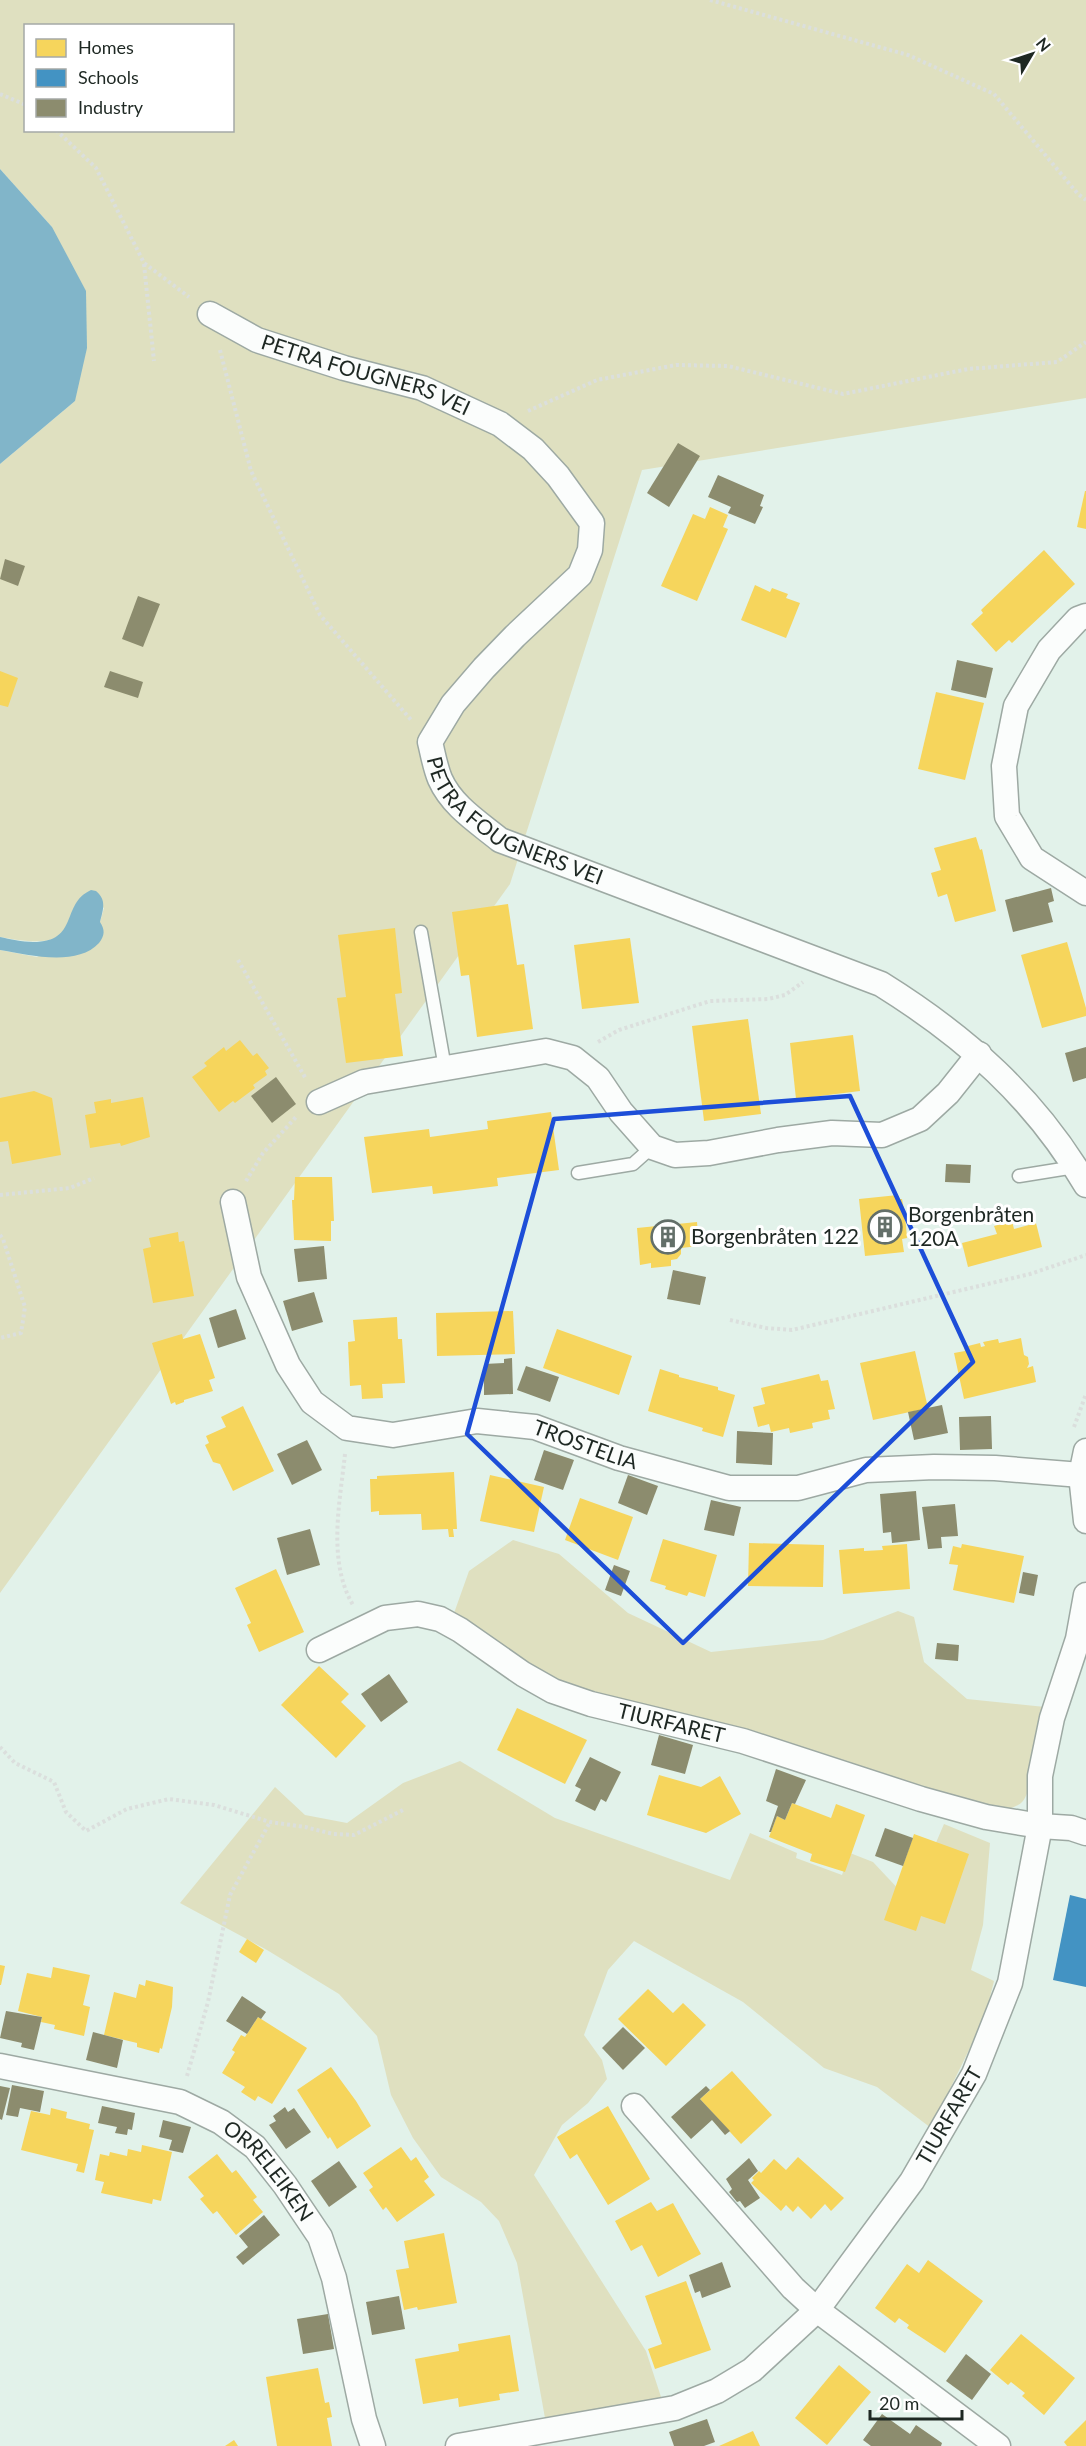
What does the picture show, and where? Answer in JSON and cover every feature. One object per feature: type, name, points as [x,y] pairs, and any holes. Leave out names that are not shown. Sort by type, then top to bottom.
[{"type":"street","name":"PETRA FOUGNERS VEI","points":[[210,314],[257,340],[345,368],[422,388],[500,424],[533,449],[578,502],[592,523],[590,550],[580,575],[484,668],[453,704],[430,742],[440,777],[449,794],[463,810],[500,840],[881,984],[929,1014],[979,1054],[1024,1099],[1081,1176]]},
{"type":"street","points":[[1086,616],[1078,619],[1049,650],[1016,706],[1004,766],[1007,816],[1032,858],[1086,893]]},
{"type":"street","points":[[319,1102],[364,1082],[546,1050],[573,1058],[598,1078],[621,1112],[652,1147],[675,1155],[709,1154],[778,1140],[832,1133],[882,1135],[920,1119],[948,1093],[979,1054]]},
{"type":"street","name":"TROSTELIA","points":[[232,1202],[249,1277],[288,1365],[312,1402],[347,1428],[393,1436],[477,1421],[535,1427],[619,1458],[729,1488],[798,1488],[866,1470],[934,1467],[995,1468],[1083,1476]]},
{"type":"street","points":[[1086,1451],[1083,1476],[1086,1521]]},
{"type":"street","name":"TIURFARET","points":[[458,2446],[675,2408],[717,2391],[752,2370],[817,2310],[912,2181],[974,2074],[1010,1983],[1040,1826],[1040,1776],[1052,1718],[1078,1639],[1086,1595]]},
{"type":"street","name":"TIURFARET","points":[[319,1650],[385,1618],[418,1614],[440,1619],[460,1629],[553,1691],[581,1701],[743,1742],[986,1817],[1040,1826]]},
{"type":"street","points":[[1040,1826],[1071,1828],[1086,1833]]},
{"type":"street","name":"ORRELEIKEN","points":[[0,2066],[180,2102],[221,2122],[255,2147],[285,2185],[320,2237],[334,2278],[364,2419],[373,2446]]},
{"type":"street","points":[[634,2106],[793,2288],[817,2310],[998,2446]]},
{"type":"lane","points":[[421,932],[445,1068]]},
{"type":"lane","points":[[578,1173],[633,1164],[652,1147]]},
{"type":"lane","points":[[1019,1176],[1081,1176]]},
{"type":"path","points":[[710,0],[908,55],[994,94],[1078,194],[1086,200]]},
{"type":"path","points":[[0,94],[24,104]]},
{"type":"path","points":[[58,132],[96,168],[144,263],[154,361]]},
{"type":"path","points":[[144,263],[210,314],[251,471],[320,615],[430,742]]},
{"type":"path","points":[[500,424],[597,380],[676,365],[728,366],[843,394],[968,369],[1057,362],[1086,342]]},
{"type":"path","points":[[232,1202],[263,1153],[291,1120],[319,1102],[238,960]]},
{"type":"path","points":[[573,1058],[619,1030],[710,1001],[768,999],[785,995],[810,978],[818,960]]},
{"type":"path","points":[[0,1195],[70,1188],[94,1178]]},
{"type":"path","points":[[0,1234],[25,1307],[21,1333],[0,1338]]},
{"type":"path","points":[[730,1320],[766,1328],[792,1330],[1030,1274],[1086,1255]]},
{"type":"path","points":[[347,1428],[337,1541],[345,1592],[365,1627]]},
{"type":"path","points":[[0,1747],[15,1763],[54,1782],[66,1812],[86,1831],[127,1809],[169,1799],[214,1805],[270,1822],[333,1834],[354,1835],[403,1810]]},
{"type":"path","points":[[180,2102],[208,2002],[230,1896],[270,1822]]},
{"type":"highlighted area","points":[[850,1096],[973,1362],[683,1643],[467,1434],[554,1119]]},
{"type":"green space","points":[[0,0],[1086,0],[1086,398],[642,470],[510,884],[0,1593],[0,950],[37,957],[100,922],[104,908],[86,893],[76,906],[66,929],[54,939],[36,941],[0,937],[0,464],[75,401],[52,227],[0,169]]},
{"type":"green space","points":[[513,1540],[559,1554],[628,1613],[711,1652],[823,1640],[898,1611],[914,1617],[924,1662],[967,1699],[1045,1707],[1034,1770],[1027,1794],[1021,1803],[1001,1812],[567,1687],[453,1616],[469,1571]]},
{"type":"green space","points":[[460,1761],[555,1818],[730,1880],[750,1833],[797,1853],[796,1858],[842,1875],[850,1853],[873,1862],[903,1894],[935,1845],[944,1824],[990,1843],[983,1925],[971,1970],[994,1981],[985,2017],[931,2128],[877,2087],[824,2068],[743,2002],[634,1941],[608,1970],[584,2035],[602,2060],[607,2079],[588,2103],[562,2125],[534,2175],[646,2351],[662,2400],[604,2412],[545,2418],[517,2263],[499,2221],[481,2202],[441,2177],[413,2138],[391,2095],[377,2036],[339,1994],[267,1950],[180,1903],[275,1787],[305,1815],[347,1823],[403,1783]]},
{"type":"water","points":[[0,169],[52,227],[86,291],[87,348],[75,401],[0,464]]},
{"type":"water","points":[[91,890],[96,891],[102,898],[103,909],[100,922],[104,932],[99,943],[90,950],[78,955],[52,957],[0,950],[0,937],[33,942],[58,936],[64,929],[75,904]]},
{"type":"building: Homes","points":[[1086,491],[1086,529],[1077,527]]},
{"type":"building: Homes","points":[[710,507],[728,515],[723,527],[728,529],[697,601],[661,586],[693,514],[705,519]]},
{"type":"building: Homes","points":[[1044,550],[1075,584],[1012,643],[1009,640],[996,652],[971,624],[983,613],[981,610]]},
{"type":"building: Homes","points":[[755,585],[770,592],[772,588],[788,594],[786,598],[800,603],[786,638],[741,620]]},
{"type":"building: Homes","points":[[0,671],[18,678],[8,707],[0,705]]},
{"type":"building: Homes","points":[[936,692],[984,703],[965,780],[918,769]]},
{"type":"building: Homes","points":[[976,837],[980,850],[982,849],[996,911],[955,922],[947,894],[938,897],[931,873],[941,870],[934,848]]},
{"type":"building: Homes","points":[[508,904],[517,965],[524,964],[533,1029],[477,1037],[469,975],[461,976],[452,912]]},
{"type":"building: Homes","points":[[395,928],[402,993],[395,994],[403,1056],[346,1063],[337,998],[346,997],[338,935]]},
{"type":"building: Homes","points":[[630,938],[639,1003],[582,1009],[574,945]]},
{"type":"building: Homes","points":[[1067,942],[1086,1008],[1086,1016],[1042,1028],[1021,955]]},
{"type":"building: Homes","points":[[748,1019],[761,1114],[704,1121],[692,1026]]},
{"type":"building: Homes","points":[[853,1035],[860,1091],[796,1099],[790,1043]]},
{"type":"building: Homes","points":[[240,1040],[253,1056],[257,1053],[269,1068],[265,1071],[267,1075],[253,1085],[255,1088],[219,1112],[192,1077],[207,1066],[204,1063],[224,1047],[226,1051]]},
{"type":"building: Homes","points":[[34,1091],[52,1098],[61,1155],[12,1164],[8,1141],[0,1142],[0,1098]]},
{"type":"building: Homes","points":[[143,1097],[150,1137],[121,1146],[120,1143],[90,1148],[85,1115],[96,1113],[94,1102],[111,1099],[111,1103]]},
{"type":"building: Homes","points":[[551,1112],[559,1170],[497,1178],[498,1186],[433,1194],[432,1186],[372,1193],[364,1137],[429,1129],[430,1137],[488,1129],[487,1121]]},
{"type":"building: Homes","points":[[295,1177],[332,1177],[334,1221],[331,1221],[331,1241],[294,1240],[292,1200],[294,1200]]},
{"type":"building: Homes","name":"Borgenbråten 120A","points":[[898,1195],[898,1199],[902,1199],[905,1214],[907,1238],[902,1239],[904,1252],[865,1256],[859,1199]]},
{"type":"building: Homes","points":[[1012,1221],[1014,1229],[1036,1223],[1042,1247],[968,1267],[962,1243],[997,1234],[994,1226]]},
{"type":"building: Homes","name":"Borgenbråten 122","points":[[697,1222],[699,1246],[681,1248],[681,1254],[677,1259],[671,1260],[671,1266],[651,1268],[651,1263],[640,1265],[637,1228]]},
{"type":"building: Homes","points":[[178,1232],[179,1242],[184,1241],[194,1296],[153,1303],[143,1249],[151,1247],[149,1238]]},
{"type":"building: Homes","points":[[513,1311],[515,1354],[437,1356],[436,1313]]},
{"type":"building: Homes","points":[[397,1317],[398,1339],[402,1339],[405,1383],[382,1384],[383,1398],[362,1399],[361,1385],[350,1386],[348,1342],[355,1341],[353,1320]]},
{"type":"building: Homes","points":[[557,1329],[632,1356],[619,1395],[543,1368]]},
{"type":"building: Homes","points":[[182,1334],[183,1339],[200,1334],[215,1378],[209,1380],[213,1391],[184,1400],[176,1405],[175,1402],[171,1404],[152,1343]]},
{"type":"building: Homes","points":[[1021,1338],[1024,1355],[1028,1357],[1027,1368],[1033,1366],[1036,1382],[964,1399],[954,1353],[965,1351],[964,1347],[980,1343],[981,1347],[985,1346],[983,1342],[998,1339],[999,1343]]},
{"type":"building: Homes","points":[[915,1351],[928,1408],[873,1420],[860,1363]]},
{"type":"building: Homes","points":[[660,1369],[679,1375],[679,1377],[718,1387],[718,1390],[735,1395],[723,1437],[702,1431],[703,1428],[648,1411]]},
{"type":"building: Homes","points":[[819,1374],[821,1381],[828,1380],[835,1409],[828,1410],[830,1419],[812,1423],[813,1428],[790,1433],[789,1428],[771,1432],[769,1424],[758,1427],[753,1407],[765,1404],[761,1388]]},
{"type":"building: Homes","points":[[243,1406],[274,1471],[233,1491],[220,1464],[213,1462],[205,1445],[209,1443],[206,1436],[226,1427],[221,1417]]},
{"type":"building: Homes","points":[[454,1472],[457,1529],[453,1529],[454,1537],[449,1537],[448,1529],[422,1530],[421,1514],[379,1515],[379,1511],[371,1512],[370,1479],[377,1479],[377,1476]]},
{"type":"building: Homes","points":[[490,1475],[544,1487],[534,1532],[480,1521]]},
{"type":"building: Homes","points":[[580,1498],[633,1517],[618,1560],[565,1540]]},
{"type":"building: Homes","points":[[663,1539],[717,1555],[705,1597],[689,1592],[687,1596],[650,1581]]},
{"type":"building: Homes","points":[[749,1543],[824,1545],[823,1587],[748,1586]]},
{"type":"building: Homes","points":[[907,1544],[910,1589],[843,1594],[839,1550],[864,1548],[864,1551],[883,1550],[882,1546]]},
{"type":"building: Homes","points":[[962,1544],[1024,1556],[1014,1603],[953,1590],[958,1565],[949,1564],[953,1546],[961,1548]]},
{"type":"building: Homes","points":[[276,1569],[304,1632],[259,1652],[247,1625],[251,1623],[235,1588]]},
{"type":"building: Homes","points":[[319,1666],[349,1694],[341,1702],[366,1726],[336,1758],[281,1705]]},
{"type":"building: Homes","points":[[517,1708],[587,1740],[565,1784],[497,1750]]},
{"type":"building: Homes","points":[[659,1775],[701,1787],[720,1776],[741,1814],[706,1833],[647,1815]]},
{"type":"building: Homes","points":[[792,1803],[831,1818],[836,1804],[865,1815],[845,1872],[810,1861],[812,1854],[769,1837],[777,1816],[785,1820]]},
{"type":"building: Homes","points":[[914,1834],[969,1854],[945,1924],[921,1916],[916,1931],[884,1920]]},
{"type":"building: Homes","points":[[247,1939],[264,1950],[256,1963],[239,1952]]},
{"type":"building: Homes","points":[[0,1965],[5,1966],[1,1985],[0,1985]]},
{"type":"building: Homes","points":[[53,1967],[90,1975],[83,2005],[90,2007],[84,2036],[54,2029],[55,2025],[41,2022],[42,2017],[18,2011],[27,1973],[51,1978]]},
{"type":"building: Homes","points":[[146,1980],[173,1987],[172,2007],[159,2053],[137,2047],[137,2043],[104,2035],[114,1992],[136,1998],[139,1984],[145,1986]]},
{"type":"building: Homes","points":[[648,1989],[673,2013],[683,2003],[706,2025],[666,2066],[618,2019]]},
{"type":"building: Homes","points":[[258,2017],[307,2048],[272,2104],[258,2096],[255,2101],[241,2092],[245,2087],[222,2073],[235,2052],[232,2050],[241,2035],[245,2037]]},
{"type":"building: Homes","points":[[331,2067],[371,2126],[337,2149],[330,2137],[328,2139],[297,2090]]},
{"type":"building: Homes","points":[[732,2071],[772,2115],[741,2144],[700,2099]]},
{"type":"building: Homes","points":[[608,2106],[650,2179],[608,2205],[577,2154],[570,2159],[557,2137]]},
{"type":"building: Homes","points":[[51,2108],[67,2112],[66,2118],[90,2124],[89,2129],[94,2130],[84,2173],[76,2171],[78,2164],[21,2150],[31,2111],[50,2115]]},
{"type":"building: Homes","points":[[142,2145],[172,2152],[161,2201],[153,2199],[152,2204],[101,2193],[104,2182],[95,2180],[100,2154],[109,2156],[110,2152],[127,2156],[128,2149],[141,2152]]},
{"type":"building: Homes","points":[[401,2147],[411,2161],[416,2157],[429,2177],[424,2181],[435,2195],[397,2222],[386,2207],[383,2210],[369,2190],[373,2187],[363,2173]]},
{"type":"building: Homes","points":[[217,2154],[232,2173],[236,2170],[257,2197],[253,2200],[263,2212],[236,2235],[217,2211],[213,2214],[200,2199],[204,2196],[188,2177]]},
{"type":"building: Homes","points":[[798,2157],[844,2198],[831,2211],[825,2204],[811,2219],[798,2206],[793,2212],[786,2205],[781,2211],[751,2183],[754,2180],[752,2178],[759,2171],[761,2173],[774,2159],[786,2170]]},
{"type":"building: Homes","points":[[651,2202],[657,2211],[673,2203],[701,2254],[658,2277],[642,2245],[631,2251],[615,2221]]},
{"type":"building: Homes","points":[[444,2233],[457,2303],[418,2310],[417,2307],[404,2310],[396,2270],[409,2268],[404,2241]]},
{"type":"building: Homes","points":[[928,2260],[983,2301],[945,2353],[907,2328],[909,2325],[899,2318],[895,2323],[875,2308],[907,2264],[919,2273]]},
{"type":"building: Homes","points":[[686,2281],[711,2350],[655,2369],[648,2349],[662,2344],[645,2296]]},
{"type":"building: Homes","points":[[1021,2334],[1075,2378],[1044,2415],[1022,2396],[1025,2393],[1011,2382],[1008,2385],[990,2370]]},
{"type":"building: Homes","points":[[510,2335],[519,2391],[499,2394],[500,2400],[459,2407],[458,2398],[423,2404],[415,2359],[459,2351],[458,2344]]},
{"type":"building: Homes","points":[[839,2365],[871,2392],[827,2445],[795,2418]]},
{"type":"building: Homes","points":[[318,2368],[325,2403],[329,2402],[332,2417],[327,2418],[332,2446],[277,2446],[266,2377]]},
{"type":"building: Homes","points":[[1086,2420],[1086,2446],[1067,2446],[1064,2442]]},
{"type":"building: Homes","points":[[753,2431],[760,2446],[719,2446]]},
{"type":"building: Homes","points":[[234,2440],[238,2446],[225,2446]]},
{"type":"building: Schools","points":[[1070,1895],[1086,1899],[1086,1987],[1053,1980]]},
{"type":"building: Industry","points":[[678,443],[700,456],[669,507],[647,493]]},
{"type":"building: Industry","points":[[718,475],[764,495],[760,506],[763,507],[755,524],[728,513],[731,507],[708,497]]},
{"type":"building: Industry","points":[[5,559],[25,566],[18,586],[0,579]]},
{"type":"building: Industry","points":[[138,596],[160,604],[143,647],[122,639]]},
{"type":"building: Industry","points":[[957,660],[993,668],[986,698],[951,690]]},
{"type":"building: Industry","points":[[110,671],[143,682],[138,698],[104,687]]},
{"type":"building: Industry","points":[[1051,888],[1054,901],[1048,903],[1053,922],[1013,932],[1005,900]]},
{"type":"building: Industry","points":[[1086,1047],[1086,1078],[1073,1082],[1065,1053]]},
{"type":"building: Industry","points":[[276,1077],[296,1104],[272,1123],[251,1096]]},
{"type":"building: Industry","points":[[946,1164],[971,1165],[970,1183],[945,1182]]},
{"type":"building: Industry","points":[[324,1246],[327,1279],[298,1282],[294,1249]]},
{"type":"building: Industry","points":[[673,1270],[706,1277],[700,1305],[667,1299]]},
{"type":"building: Industry","points":[[314,1292],[323,1322],[292,1331],[283,1301]]},
{"type":"building: Industry","points":[[236,1309],[246,1339],[218,1348],[209,1318]]},
{"type":"building: Industry","points":[[512,1358],[513,1394],[484,1395],[484,1364],[504,1363],[504,1359]]},
{"type":"building: Industry","points":[[526,1366],[559,1377],[550,1402],[517,1390]]},
{"type":"building: Industry","points":[[942,1405],[948,1433],[914,1440],[908,1412]]},
{"type":"building: Industry","points":[[991,1416],[992,1449],[960,1450],[959,1417]]},
{"type":"building: Industry","points":[[737,1431],[773,1433],[772,1465],[736,1463]]},
{"type":"building: Industry","points":[[307,1440],[322,1470],[292,1485],[277,1454]]},
{"type":"building: Industry","points":[[544,1450],[574,1460],[563,1490],[534,1480]]},
{"type":"building: Industry","points":[[628,1475],[658,1486],[647,1515],[618,1503]]},
{"type":"building: Industry","points":[[916,1491],[920,1540],[892,1543],[891,1532],[883,1533],[880,1494]]},
{"type":"building: Industry","points":[[711,1500],[741,1507],[734,1536],[704,1530]]},
{"type":"building: Industry","points":[[955,1504],[958,1536],[941,1537],[942,1548],[928,1549],[922,1507]]},
{"type":"building: Industry","points":[[310,1529],[320,1565],[287,1575],[277,1538]]},
{"type":"building: Industry","points":[[614,1565],[630,1571],[621,1596],[605,1590]]},
{"type":"building: Industry","points":[[1023,1572],[1038,1575],[1034,1596],[1019,1593]]},
{"type":"building: Industry","points":[[937,1643],[959,1645],[958,1661],[935,1659]]},
{"type":"building: Industry","points":[[389,1674],[408,1702],[381,1722],[361,1694]]},
{"type":"building: Industry","points":[[659,1735],[693,1745],[685,1774],[651,1765]]},
{"type":"building: Industry","points":[[590,1757],[621,1772],[606,1802],[601,1799],[595,1811],[575,1801],[581,1789],[575,1786]]},
{"type":"building: Industry","points":[[776,1769],[806,1780],[785,1820],[777,1816],[769,1832],[778,1806],[766,1801]]},
{"type":"building: Industry","points":[[885,1828],[913,1838],[903,1866],[875,1856]]},
{"type":"building: Industry","points":[[242,1996],[266,2012],[261,2019],[258,2017],[247,2034],[226,2021]]},
{"type":"building: Industry","points":[[6,2011],[42,2017],[34,2050],[21,2047],[22,2043],[0,2038]]},
{"type":"building: Industry","points":[[623,2027],[645,2048],[623,2070],[602,2048]]},
{"type":"building: Industry","points":[[93,2032],[123,2040],[117,2068],[86,2060]]},
{"type":"building: Industry","points":[[12,2085],[44,2091],[40,2112],[20,2108],[18,2117],[6,2115]]},
{"type":"building: Industry","points":[[0,2086],[10,2088],[2,2120],[0,2119]]},
{"type":"building: Industry","points":[[706,2086],[710,2090],[700,2099],[730,2131],[725,2135],[712,2120],[691,2139],[671,2117]]},
{"type":"building: Industry","points":[[102,2106],[135,2113],[132,2130],[128,2129],[127,2135],[115,2133],[117,2127],[98,2123]]},
{"type":"building: Industry","points":[[285,2107],[288,2112],[294,2108],[311,2132],[286,2149],[269,2125],[276,2121],[273,2116]]},
{"type":"building: Industry","points":[[163,2120],[191,2127],[183,2153],[169,2150],[172,2140],[159,2137]]},
{"type":"building: Industry","points":[[749,2158],[758,2171],[748,2180],[760,2198],[745,2208],[729,2192],[732,2189],[726,2179]]},
{"type":"building: Industry","points":[[339,2161],[357,2187],[329,2207],[311,2181]]},
{"type":"building: Industry","points":[[264,2215],[280,2235],[243,2265],[236,2257],[248,2247],[239,2236]]},
{"type":"building: Industry","points":[[722,2262],[731,2287],[702,2298],[700,2291],[695,2293],[689,2275]]},
{"type":"building: Industry","points":[[399,2296],[405,2329],[372,2335],[366,2302]]},
{"type":"building: Industry","points":[[328,2314],[334,2349],[303,2354],[297,2319]]},
{"type":"building: Industry","points":[[966,2354],[991,2374],[972,2400],[946,2381]]},
{"type":"building: Industry","points":[[882,2414],[910,2434],[916,2425],[942,2443],[941,2446],[871,2446],[863,2440]]},
{"type":"building: Industry","points":[[707,2419],[715,2442],[704,2446],[674,2446],[669,2432]]},
{"type":"place","name":"Borgenbråten 120A","points":[[885,1227]]},
{"type":"place","name":"Borgenbråten 122","points":[[668,1237]]}]
